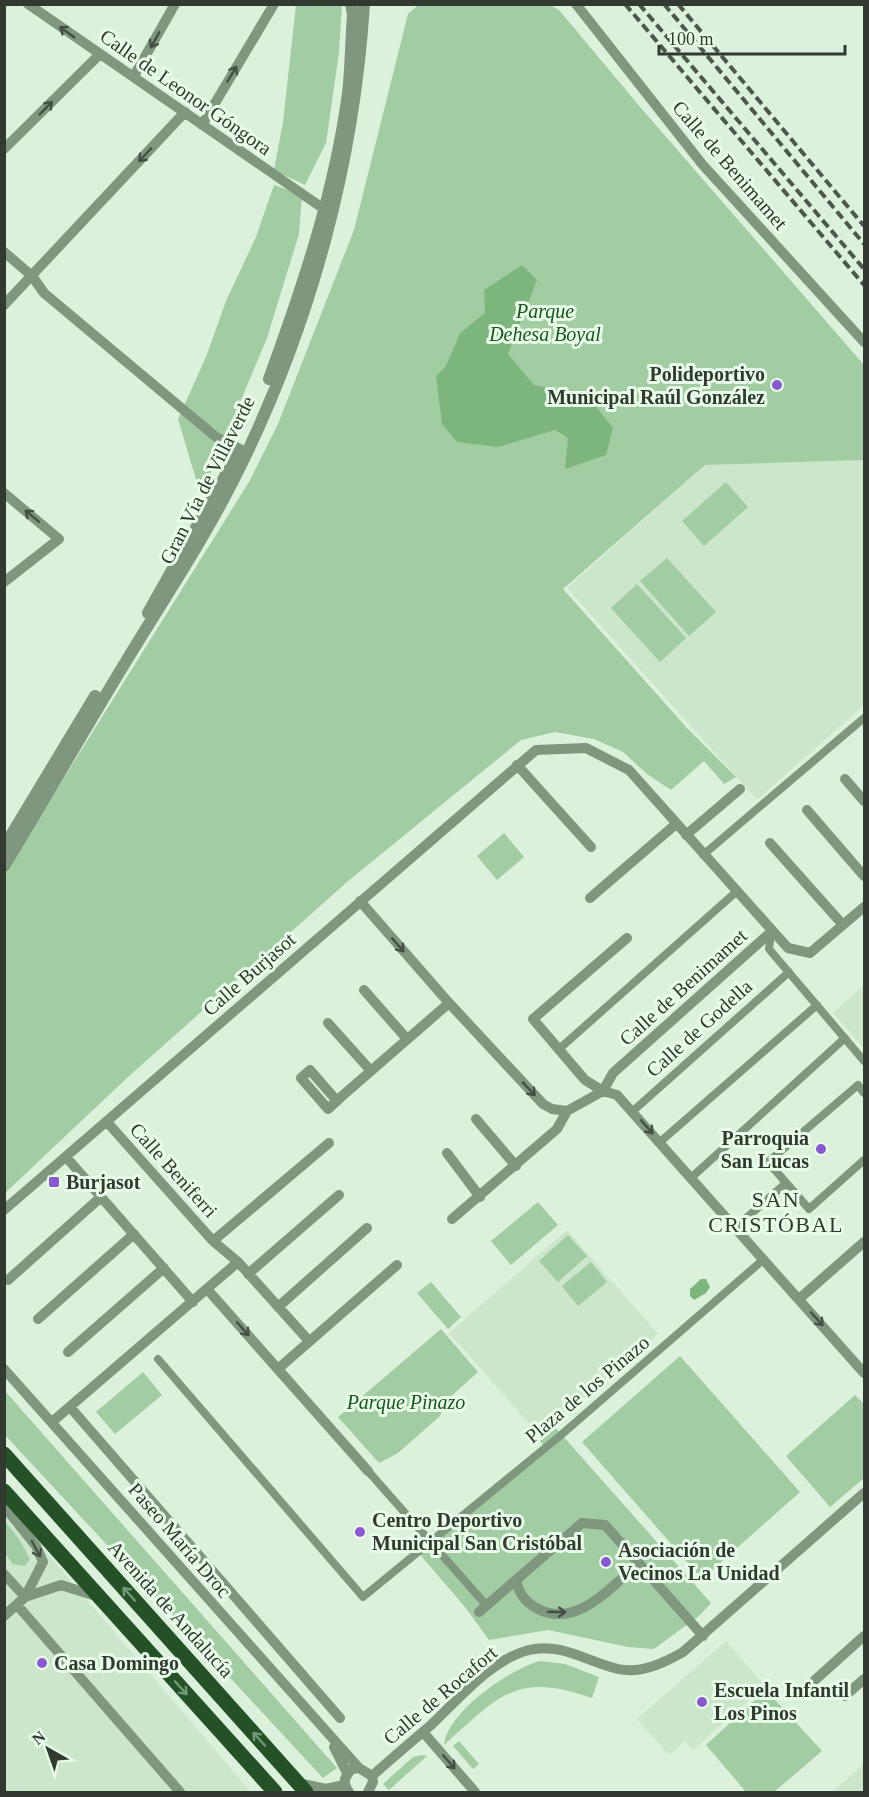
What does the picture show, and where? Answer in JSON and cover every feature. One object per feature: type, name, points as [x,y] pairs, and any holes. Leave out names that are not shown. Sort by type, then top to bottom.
[{"type":"main road","name":"Avenida de Andalucía","points":[[4,1454],[302,1788]]},
{"type":"main road","points":[[4,1491],[275,1792]]},
{"type":"street","name":"Calle de Leonor Góngora","points":[[28,4],[324,209]]},
{"type":"street","points":[[134,76],[175,4]]},
{"type":"street","points":[[202,125],[274,4]]},
{"type":"street","name":"Gran Vía de Villaverde","points":[[4,847],[216,504],[255,419],[287,330],[334,171],[348,93],[353,15],[351,4]]},
{"type":"street","name":"Gran Vía de Villaverde","points":[[4,866],[126,661],[176,584],[216,504],[261,423],[296,333],[326,237],[342,174],[356,95],[364,4]]},
{"type":"street","name":"Calle de Benimamet","points":[[576,4],[702,164],[864,342]]},
{"type":"street","points":[[4,149],[100,54]]},
{"type":"street","points":[[4,304],[33,276],[185,112]]},
{"type":"street","points":[[4,252],[33,276],[44,293],[216,437],[240,449]]},
{"type":"street","points":[[4,493],[59,539],[4,582]]},
{"type":"street","points":[[703,855],[864,718]]},
{"type":"street","name":"Calle Burjasot","points":[[4,1210],[536,750],[586,748],[629,770],[771,932]]},
{"type":"street","points":[[517,765],[591,848]]},
{"type":"street","points":[[845,779],[864,801]]},
{"type":"street","points":[[686,835],[741,789]]},
{"type":"street","points":[[807,810],[864,876]]},
{"type":"street","points":[[590,898],[676,824]]},
{"type":"street","points":[[770,843],[843,925]]},
{"type":"street","name":"Calle de Benimamet","points":[[558,1050],[736,892]]},
{"type":"street","points":[[360,901],[449,1004],[543,1104],[552,1109],[567,1111]]},
{"type":"street","name":"Calle de Benimamet","points":[[603,1092],[613,1073],[771,932],[788,948],[810,953],[864,907]]},
{"type":"street","points":[[771,932],[769,949],[864,1061]]},
{"type":"street","points":[[627,938],[532,1019],[585,1080],[603,1092],[618,1095],[864,1372]]},
{"type":"street","name":"Calle de Godella","points":[[633,1111],[789,972]]},
{"type":"street","points":[[364,990],[407,1039]]},
{"type":"street","points":[[337,1101],[449,1004]]},
{"type":"street","points":[[660,1142],[817,1005]]},
{"type":"street","points":[[328,1023],[371,1071]]},
{"type":"street","points":[[692,1177],[845,1038]]},
{"type":"street","points":[[864,1093],[858,1085],[768,1162],[809,1209],[864,1160]]},
{"type":"street","points":[[452,1219],[557,1129],[567,1111],[603,1092]]},
{"type":"street","points":[[476,1119],[516,1166]]},
{"type":"street","name":"Calle Beniferri","points":[[107,1122],[213,1242],[238,1262],[309,1341]]},
{"type":"street","name":"Calle Beniferri","points":[[213,1242],[329,1143]]},
{"type":"street","points":[[447,1153],[480,1197]]},
{"type":"street","points":[[66,1157],[193,1302]]},
{"type":"street","points":[[736,1227],[786,1183]]},
{"type":"street","points":[[248,1274],[339,1195]]},
{"type":"street","points":[[8,1280],[101,1197]]},
{"type":"street","points":[[278,1307],[368,1228]]},
{"type":"street","points":[[38,1319],[134,1234]]},
{"type":"street","points":[[799,1299],[864,1242]]},
{"type":"street","name":"Plaza de los Pinazo","points":[[158,1359],[363,1598],[561,1435],[764,1259]]},
{"type":"street","points":[[52,1422],[238,1262]]},
{"type":"street","points":[[279,1368],[397,1265]]},
{"type":"street","points":[[68,1352],[164,1268]]},
{"type":"street","points":[[207,1289],[430,1542],[483,1609],[582,1523],[604,1525],[703,1636]]},
{"type":"street","name":"Paseo María Droc","points":[[4,1369],[328,1736],[359,1768],[372,1776]]},
{"type":"street","name":"Paseo María Droc","points":[[70,1407],[340,1718]]},
{"type":"street","name":"Calle de Rocafort","points":[[372,1776],[485,1675],[501,1663],[529,1650],[542,1648],[567,1652],[619,1670],[644,1669],[663,1663],[683,1652],[864,1493]]},
{"type":"street","points":[[4,1506],[36,1546],[43,1562],[21,1601],[4,1616]]},
{"type":"street","points":[[516,1580],[518,1592],[527,1603],[540,1610],[556,1614],[577,1612],[596,1600],[639,1563]]},
{"type":"street","points":[[4,1574],[21,1601],[180,1792]]},
{"type":"street","points":[[21,1601],[61,1585],[100,1598]]},
{"type":"street","points":[[815,1680],[864,1636]]},
{"type":"street","points":[[845,1696],[864,1679]]},
{"type":"street","points":[[423,1732],[475,1792]]},
{"type":"street","name":"Paseo María Droc","points":[[328,1736],[347,1773]]},
{"type":"street","points":[[302,1788],[347,1789],[347,1773],[359,1768]]},
{"type":"street","points":[[372,1776],[372,1791]]},
{"type":"shaded area","points":[[522,265],[537,280],[508,354],[534,385],[562,391],[594,404],[613,428],[606,455],[565,469],[568,438],[555,430],[498,447],[457,442],[442,424],[436,376],[446,366],[460,333],[485,313],[484,290]]},
{"type":"shaded area","points":[[864,460],[864,705],[757,800],[567,588],[705,465]]},
{"type":"shaded area","points":[[864,985],[864,1048],[833,1013]]},
{"type":"shaded area","points":[[567,1230],[658,1334],[541,1437],[449,1333]]},
{"type":"shaded area","points":[[701,1279],[706,1279],[710,1287],[706,1293],[694,1300],[690,1296],[690,1289]]},
{"type":"shaded area","points":[[5,1504],[251,1792],[5,1792]]},
{"type":"shaded area","name":"Escuela Infantil Los Pinos","points":[[726,1641],[765,1686],[693,1750],[685,1741],[669,1755],[637,1719]]},
{"type":"shaded area","points":[[864,1764],[864,1792],[832,1792]]},
{"type":"green space","points":[[296,5],[342,5],[339,52],[326,143],[305,185],[274,170],[283,122]]},
{"type":"green space","name":"Parque Dehesa Boyal","points":[[418,5],[550,5],[559,10],[864,365],[864,460],[705,465],[563,589],[687,728],[736,777],[724,784],[704,761],[671,790],[647,774],[623,752],[594,739],[555,732],[521,740],[347,882],[128,1077],[5,1193],[5,872],[249,482],[278,424],[354,230],[408,14]]},
{"type":"green space","points":[[274,185],[302,195],[299,234],[267,338],[201,496],[178,419],[206,357],[226,301],[256,237]]},
{"type":"green space","points":[[726,482],[748,507],[704,546],[682,521]]},
{"type":"green space","points":[[667,558],[716,612],[689,636],[640,581]]},
{"type":"green space","points":[[637,584],[686,638],[660,662],[611,608]]},
{"type":"green space","points":[[504,833],[524,857],[497,880],[477,856]]},
{"type":"green space","points":[[538,1202],[558,1225],[511,1265],[491,1241]]},
{"type":"green space","points":[[568,1235],[587,1256],[558,1282],[539,1261]]},
{"type":"green space","points":[[591,1262],[607,1282],[578,1306],[562,1286]]},
{"type":"green space","points":[[431,1282],[461,1317],[448,1329],[417,1293]]},
{"type":"green space","name":"Parque Pinazo","points":[[441,1329],[478,1372],[447,1400],[440,1416],[398,1453],[379,1463],[338,1417]]},
{"type":"green space","points":[[680,1356],[800,1492],[702,1579],[582,1442]]},
{"type":"green space","points":[[143,1372],[162,1395],[115,1434],[96,1412]]},
{"type":"green space","points":[[4,1391],[337,1768],[323,1778],[5,1435]]},
{"type":"green space","points":[[855,1395],[864,1404],[864,1478],[830,1507],[786,1456]]},
{"type":"green space","points":[[554,1426],[711,1603],[699,1616],[654,1649],[628,1647],[548,1630],[489,1640],[465,1607],[417,1551],[545,1447],[539,1440]]},
{"type":"green space","points":[[4,1520],[19,1539],[30,1559],[25,1566],[13,1564],[5,1554]]},
{"type":"green space","points":[[540,1661],[565,1664],[599,1677],[592,1698],[566,1690],[545,1687],[526,1688],[510,1693],[495,1701],[444,1745],[448,1732],[456,1719],[468,1706],[497,1682]]},
{"type":"green space","points":[[766,1690],[822,1751],[774,1792],[746,1792],[706,1745]]},
{"type":"green space","points":[[459,1741],[479,1764],[473,1769],[453,1746]]},
{"type":"green space","points":[[427,1756],[389,1790],[383,1784],[413,1757]]},
{"type":"railway","points":[[625,4],[864,285]]},
{"type":"railway","points":[[639,4],[864,269]]},
{"type":"railway","points":[[664,4],[864,244]]},
{"type":"railway","points":[[678,4],[864,226]]},
{"type":"place","name":"Polideportivo Municipal Raúl González","points":[[777,385]]},
{"type":"place","name":"Parroquia San Lucas","points":[[821,1149]]},
{"type":"place","name":"Burjasot","points":[[54,1182]]},
{"type":"place","name":"Centro Deportivo Municipal San Cristóbal","points":[[360,1532]]},
{"type":"place","name":"Asociación de Vecinos La Unidad","points":[[606,1562]]},
{"type":"place","name":"Casa Domingo","points":[[42,1663]]},
{"type":"place","name":"Escuela Infantil Los Pinos","points":[[702,1702]]},
{"type":"district","name":"SAN CRISTÓBAL","points":[[776,1212]]}]
